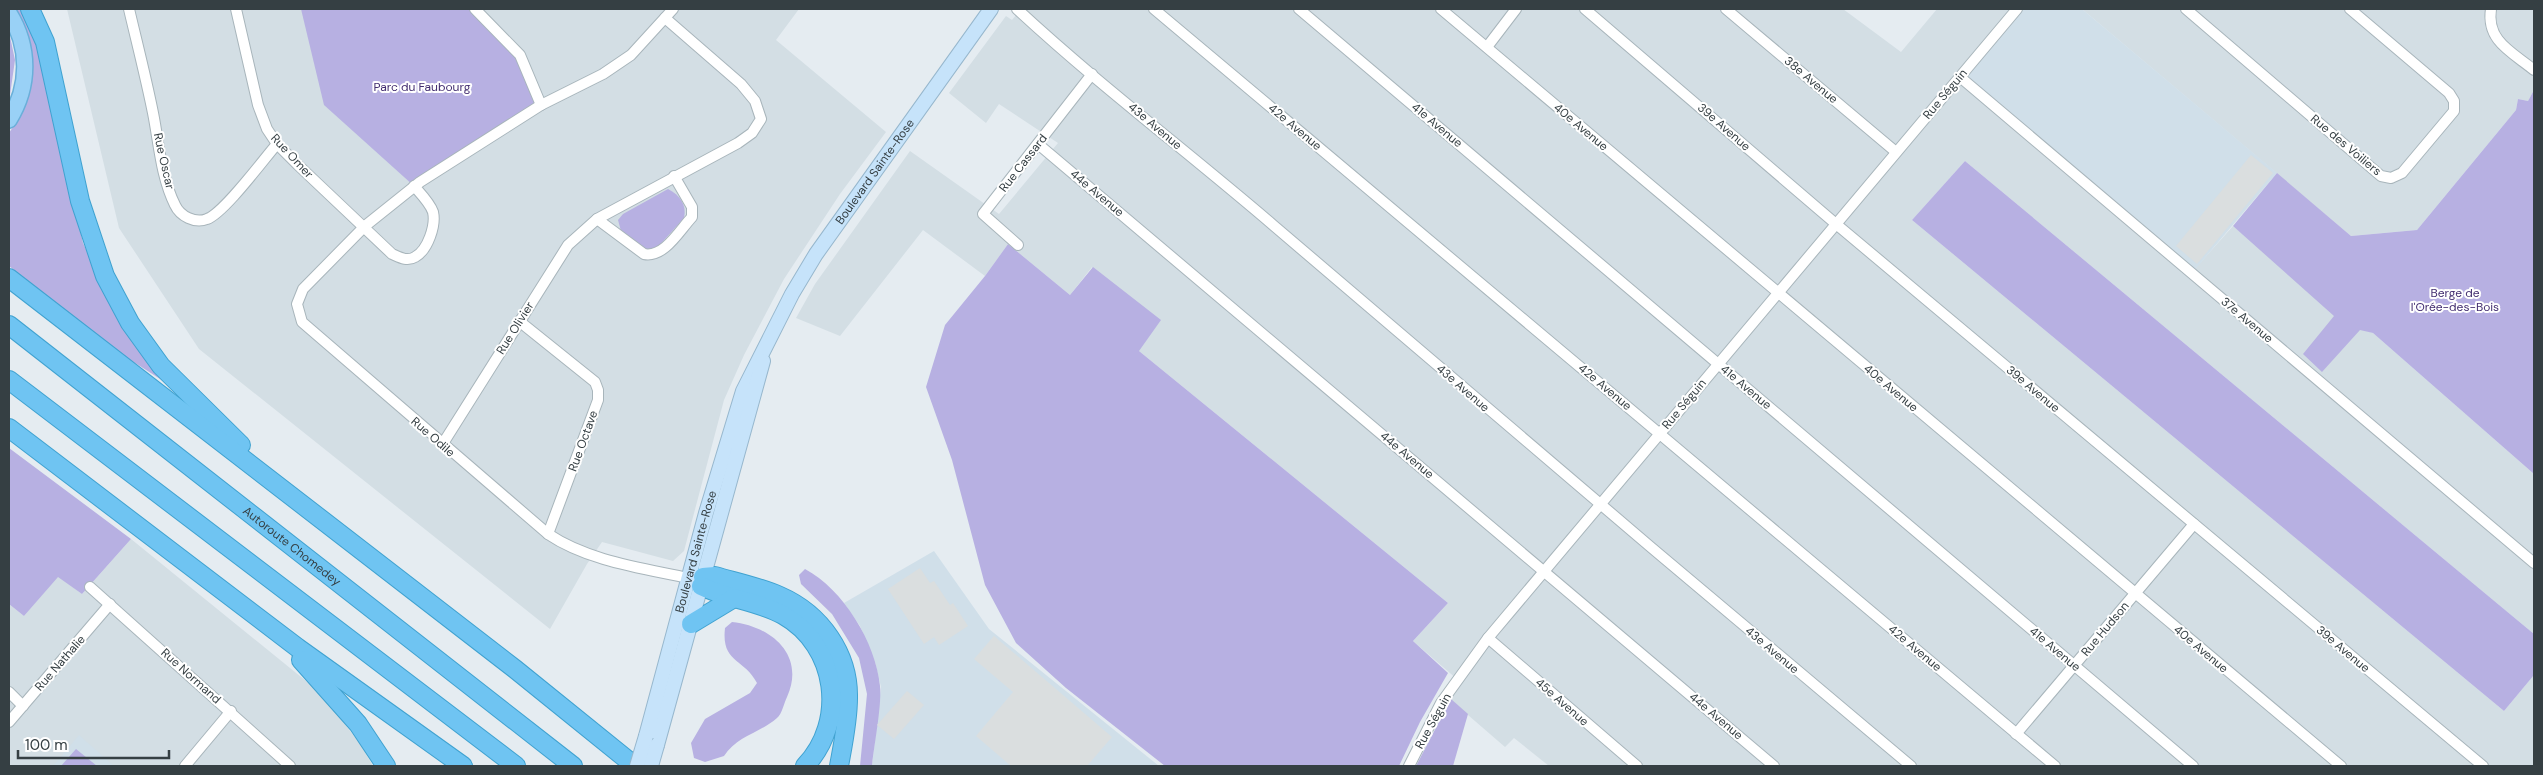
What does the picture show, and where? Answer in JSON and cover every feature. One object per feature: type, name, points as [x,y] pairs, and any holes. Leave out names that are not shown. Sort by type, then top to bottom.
[{"type":"highway","points":[[30,9],[42,32],[47,51],[83,214],[101,267],[119,304],[145,344],[176,382],[306,507]]},
{"type":"highway","points":[[9,278],[306,507],[636,766]]},
{"type":"highway","name":"Autoroute Chomedey","points":[[9,325],[573,766]]},
{"type":"highway","points":[[9,380],[516,766]]},
{"type":"highway","points":[[9,428],[278,633],[463,766]]},
{"type":"highway","points":[[9,433],[50,459]]},
{"type":"highway","points":[[697,580],[715,576],[782,597],[810,614],[831,639],[842,658],[848,686],[848,708],[839,766]]},
{"type":"highway","points":[[697,580],[734,598],[766,607],[791,620],[812,639],[821,655],[830,682],[831,712],[822,743],[805,766]]},
{"type":"highway","points":[[690,624],[734,598]]},
{"type":"highway","points":[[278,633],[355,720],[386,766]]},
{"type":"highway","points":[[583,723],[652,766]]},
{"type":"main road","points":[[9,13],[20,37],[25,69],[21,93],[9,120]]},
{"type":"street","name":"Rue Oscar","points":[[129,9],[153,111],[165,178],[176,207],[184,216],[192,220],[207,219],[221,208],[277,144]]},
{"type":"street","name":"Rue Omer","points":[[236,9],[258,105],[267,129],[277,144],[365,226]]},
{"type":"street","points":[[475,9],[520,54],[540,106]]},
{"type":"street","name":"Rue Odile","points":[[672,9],[624,60],[603,74],[540,106],[414,186],[365,226],[303,289],[297,304],[302,322],[442,445],[548,534],[562,543],[589,554],[697,580]]},
{"type":"street","name":"Boulevard Sainte-Rose","points":[[636,766],[697,580],[769,341],[792,294],[816,254],[991,9]]},
{"type":"street","name":"43e Avenue","points":[[1017,9],[1092,74],[1234,191],[1600,505],[1911,766]]},
{"type":"street","name":"42e Avenue","points":[[1154,9],[2055,766]]},
{"type":"street","name":"41e Avenue","points":[[1299,9],[2193,766]]},
{"type":"street","name":"40e Avenue","points":[[1441,9],[2341,766]]},
{"type":"street","points":[[1487,47],[1516,9]]},
{"type":"street","name":"39e Avenue","points":[[1585,9],[1836,224],[2483,766]]},
{"type":"street","name":"38e Avenue","points":[[1726,9],[1896,152]]},
{"type":"street","name":"Rue Séguin","points":[[1408,766],[1441,703],[1488,638],[2017,9]]},
{"type":"street","name":"Rue des Voiliers","points":[[2186,9],[2381,176],[2391,178],[2402,173],[2454,111],[2454,101],[2449,93],[2350,9]]},
{"type":"street","points":[[2491,9],[2489,22],[2494,38],[2534,70]]},
{"type":"street","name":"Rue Olivier","points":[[442,445],[568,245],[597,219],[738,143],[752,133],[761,118],[755,101],[741,84],[665,18]]},
{"type":"street","name":"Rue Cassard","points":[[1018,245],[983,214],[1092,74]]},
{"type":"street","name":"37e Avenue","points":[[1960,76],[2534,563]]},
{"type":"street","name":"44e Avenue","points":[[1038,144],[1774,766]]},
{"type":"street","points":[[597,219],[644,254],[652,256],[661,252],[692,217],[692,207],[674,176]]},
{"type":"street","points":[[365,226],[392,254],[404,259],[415,257],[425,247],[435,224],[432,209],[414,186]]},
{"type":"street","name":"Rue Octave","points":[[519,321],[595,382],[598,390],[598,400],[548,534]]},
{"type":"street","name":"Rue Hudson","points":[[2016,734],[2194,524]]},
{"type":"street","name":"Boulevard Sainte-Rose","points":[[652,766],[690,624],[697,580]]},
{"type":"street","name":"Rue Normand","points":[[90,587],[290,766]]},
{"type":"street","name":"Rue Nathalie","points":[[9,722],[110,604]]},
{"type":"street","name":"45e Avenue","points":[[1488,638],[1637,766]]},
{"type":"street","points":[[9,692],[23,706]]},
{"type":"street","points":[[186,766],[231,712]]},
{"type":"shaded area","points":[[67,9],[799,9],[776,40],[886,132],[840,194],[784,279],[744,355],[724,400],[684,551],[673,561],[602,542],[587,564],[550,629],[199,349],[119,228]]},
{"type":"shaded area","points":[[1021,9],[1843,9],[1901,52],[1937,9],[2017,9],[2192,272],[2233,226],[2360,329],[2373,333],[2534,474],[2534,634],[1965,161],[1912,220],[2504,711],[2534,675],[2534,766],[1549,766],[1514,738],[1505,747],[1446,696],[1458,680],[1413,641],[1448,603],[1139,351],[1092,267],[1070,295],[1008,244],[985,276],[923,230],[840,336],[796,318],[815,284],[910,151],[999,214],[1058,143],[999,104],[986,123],[949,93],[1006,16],[1012,20]]},
{"type":"shaded area","points":[[2017,9],[2082,9],[2277,173],[2192,273],[1960,77]]},
{"type":"shaded area","points":[[2082,9],[2534,9],[2534,90],[2528,101],[2518,99],[2516,110],[2417,230],[2351,236]]},
{"type":"shaded area","points":[[2251,155],[2273,173],[2197,264],[2176,246]]},
{"type":"shaded area","points":[[131,539],[322,694],[360,744],[373,766],[9,766],[9,604],[24,616],[58,576],[82,594]]},
{"type":"shaded area","points":[[934,551],[989,629],[1159,766],[872,766],[881,687],[875,662],[860,626],[844,603]]},
{"type":"shaded area","points":[[920,568],[930,583],[934,581],[950,605],[953,603],[968,626],[939,645],[934,637],[924,644],[888,589]]},
{"type":"shaded area","points":[[994,636],[1112,737],[1087,766],[1011,766],[976,736],[1013,692],[974,659]]},
{"type":"shaded area","points":[[907,691],[924,705],[894,739],[877,725]]},
{"type":"shaded area","points":[[79,735],[114,766],[53,766]]},
{"type":"green space","points":[[14,9],[22,9],[38,40],[83,243],[98,275],[171,386],[129,359],[9,266],[9,133],[22,113],[29,93],[31,63],[26,28]]},
{"type":"green space","name":"Parc du Faubourg","points":[[301,9],[475,9],[511,43],[541,105],[414,186],[324,105]]},
{"type":"green space","points":[[9,32],[15,60],[9,102]]},
{"type":"green space","name":"Berge de l'Orée-des-Bois","points":[[2534,90],[2534,474],[2373,333],[2360,330],[2322,372],[2303,354],[2334,316],[2233,226],[2277,173],[2351,236],[2417,230],[2516,110],[2518,99],[2528,101]]},
{"type":"green space","points":[[1965,161],[2534,634],[2534,675],[2504,711],[1912,220]]},
{"type":"green space","points":[[668,189],[682,201],[685,213],[684,218],[657,248],[645,250],[621,231],[618,220],[623,214]]},
{"type":"green space","points":[[1008,244],[1070,295],[1093,267],[1161,320],[1139,351],[1448,603],[1413,641],[1448,673],[1420,722],[1399,766],[1165,766],[1066,688],[1016,643],[985,585],[952,460],[926,387],[945,325]]},
{"type":"green space","points":[[9,448],[131,539],[82,594],[58,577],[24,616],[9,604]]},
{"type":"green space","points":[[805,569],[819,578],[844,603],[865,635],[872,652],[877,669],[880,694],[872,766],[860,766],[867,694],[859,658],[832,614],[801,584],[799,575]]},
{"type":"green space","points":[[732,622],[760,630],[772,636],[781,645],[788,656],[792,668],[792,682],[782,711],[777,718],[735,744],[724,756],[705,762],[694,758],[691,743],[705,719],[750,693],[757,683],[752,675],[726,648],[725,628]]},
{"type":"green space","points":[[1451,699],[1468,714],[1453,766],[1416,766]]},
{"type":"green space","points":[[76,749],[97,766],[61,766]]}]
